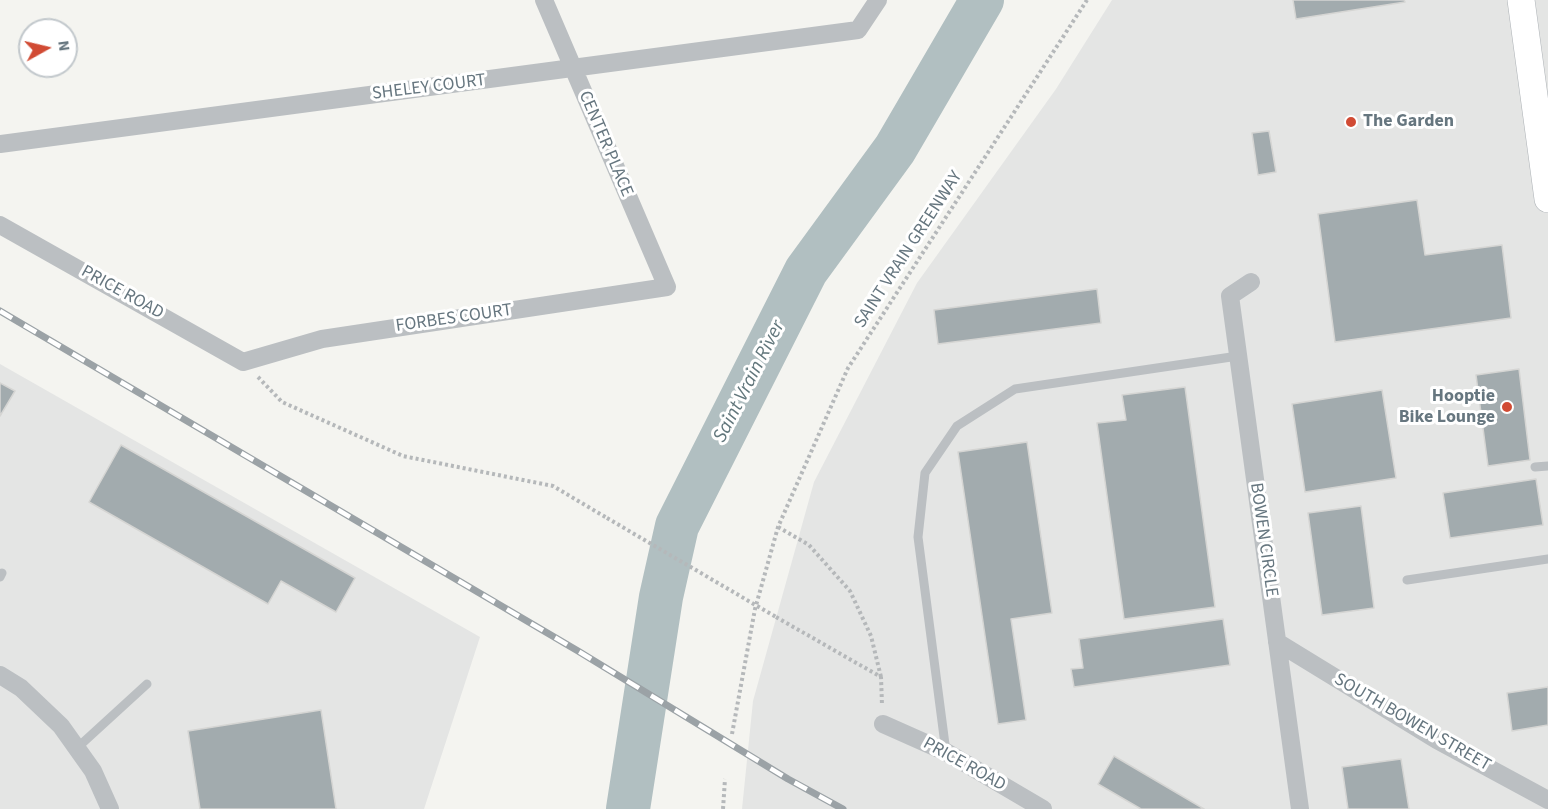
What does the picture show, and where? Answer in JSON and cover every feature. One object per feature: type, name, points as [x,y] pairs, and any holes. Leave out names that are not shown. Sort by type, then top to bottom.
[{"type":"street","name":"CENTER PLACE","points":[[544,0],[667,287]]},
{"type":"street","name":"SHELEY COURT","points":[[0,144],[858,30],[878,0]]},
{"type":"street","points":[[1521,0],[1544,135],[1548,199]]},
{"type":"street","name":"PRICE ROAD","points":[[0,225],[243,362]]},
{"type":"street","name":"BOWEN CIRCLE","points":[[1251,282],[1230,296],[1300,809]]},
{"type":"street","name":"FORBES COURT","points":[[243,362],[322,339],[667,287]]},
{"type":"street","name":"SOUTH BOWEN STREET","points":[[1277,642],[1437,740],[1548,800]]},
{"type":"street","points":[[0,675],[21,688],[61,726],[93,771],[110,809]]},
{"type":"street","name":"PRICE ROAD","points":[[884,724],[946,752],[1043,809]]},
{"type":"lane","points":[[946,752],[918,537],[925,473],[957,426],[1015,389],[1238,356]]},
{"type":"lane","points":[[1535,467],[1548,466]]},
{"type":"lane","points":[[1407,580],[1548,559]]},
{"type":"lane","points":[[77,748],[147,684]]},
{"type":"path","name":"SAINT VRAIN GREENWAY","points":[[732,734],[755,609],[778,527],[848,368],[1087,0]]},
{"type":"path","points":[[243,362],[282,402],[403,456],[553,486],[881,677]]},
{"type":"path","points":[[778,527],[809,545],[850,591],[871,636],[881,677],[884,724]]},
{"type":"path","points":[[723,809],[725,779]]},
{"type":"shaded area","points":[[1112,0],[1548,0],[1548,809],[742,809],[753,701],[814,482],[917,283],[1056,89]]},
{"type":"shaded area","points":[[0,364],[480,637],[424,809],[0,809]]},
{"type":"building","points":[[1293,0],[1404,0],[1405,2],[1296,19]]},
{"type":"building","points":[[1269,131],[1276,172],[1258,175],[1252,133]]},
{"type":"building","points":[[1417,200],[1425,255],[1502,245],[1511,318],[1335,342],[1318,214]]},
{"type":"building","points":[[1097,289],[1101,323],[938,344],[934,310]]},
{"type":"building","points":[[1519,369],[1530,460],[1488,466],[1476,375]]},
{"type":"building","points":[[0,383],[15,391],[0,416]]},
{"type":"building","points":[[1185,387],[1215,607],[1124,619],[1097,423],[1126,420],[1122,395]]},
{"type":"building","points":[[1382,390],[1396,478],[1305,492],[1292,404]]},
{"type":"building","points":[[1027,442],[1052,613],[1011,619],[1026,720],[998,724],[958,452]]},
{"type":"building","points":[[121,445],[355,578],[336,612],[281,581],[268,604],[89,502]]},
{"type":"building","points":[[1536,479],[1543,525],[1450,538],[1443,493]]},
{"type":"building","points":[[1361,506],[1374,608],[1322,615],[1308,513]]},
{"type":"building","points":[[1223,619],[1230,665],[1074,687],[1071,669],[1083,668],[1079,639]]},
{"type":"building","points":[[1548,687],[1548,725],[1512,731],[1507,693]]},
{"type":"building","points":[[321,710],[336,809],[200,809],[188,731]]},
{"type":"building","points":[[1114,756],[1204,809],[1141,809],[1098,784]]},
{"type":"building","points":[[1401,759],[1409,809],[1348,809],[1342,767]]},
{"type":"waterway","name":"Saint Vrain River","points":[[628,809],[661,597],[677,526],[806,271],[895,149],[982,0]]},
{"type":"railway","points":[[0,311],[578,651],[788,779],[843,809]]},
{"type":"place","name":"The Garden","points":[[1351,122]]},
{"type":"place","name":"Hooptie Bike Lounge","points":[[1507,407]]}]
